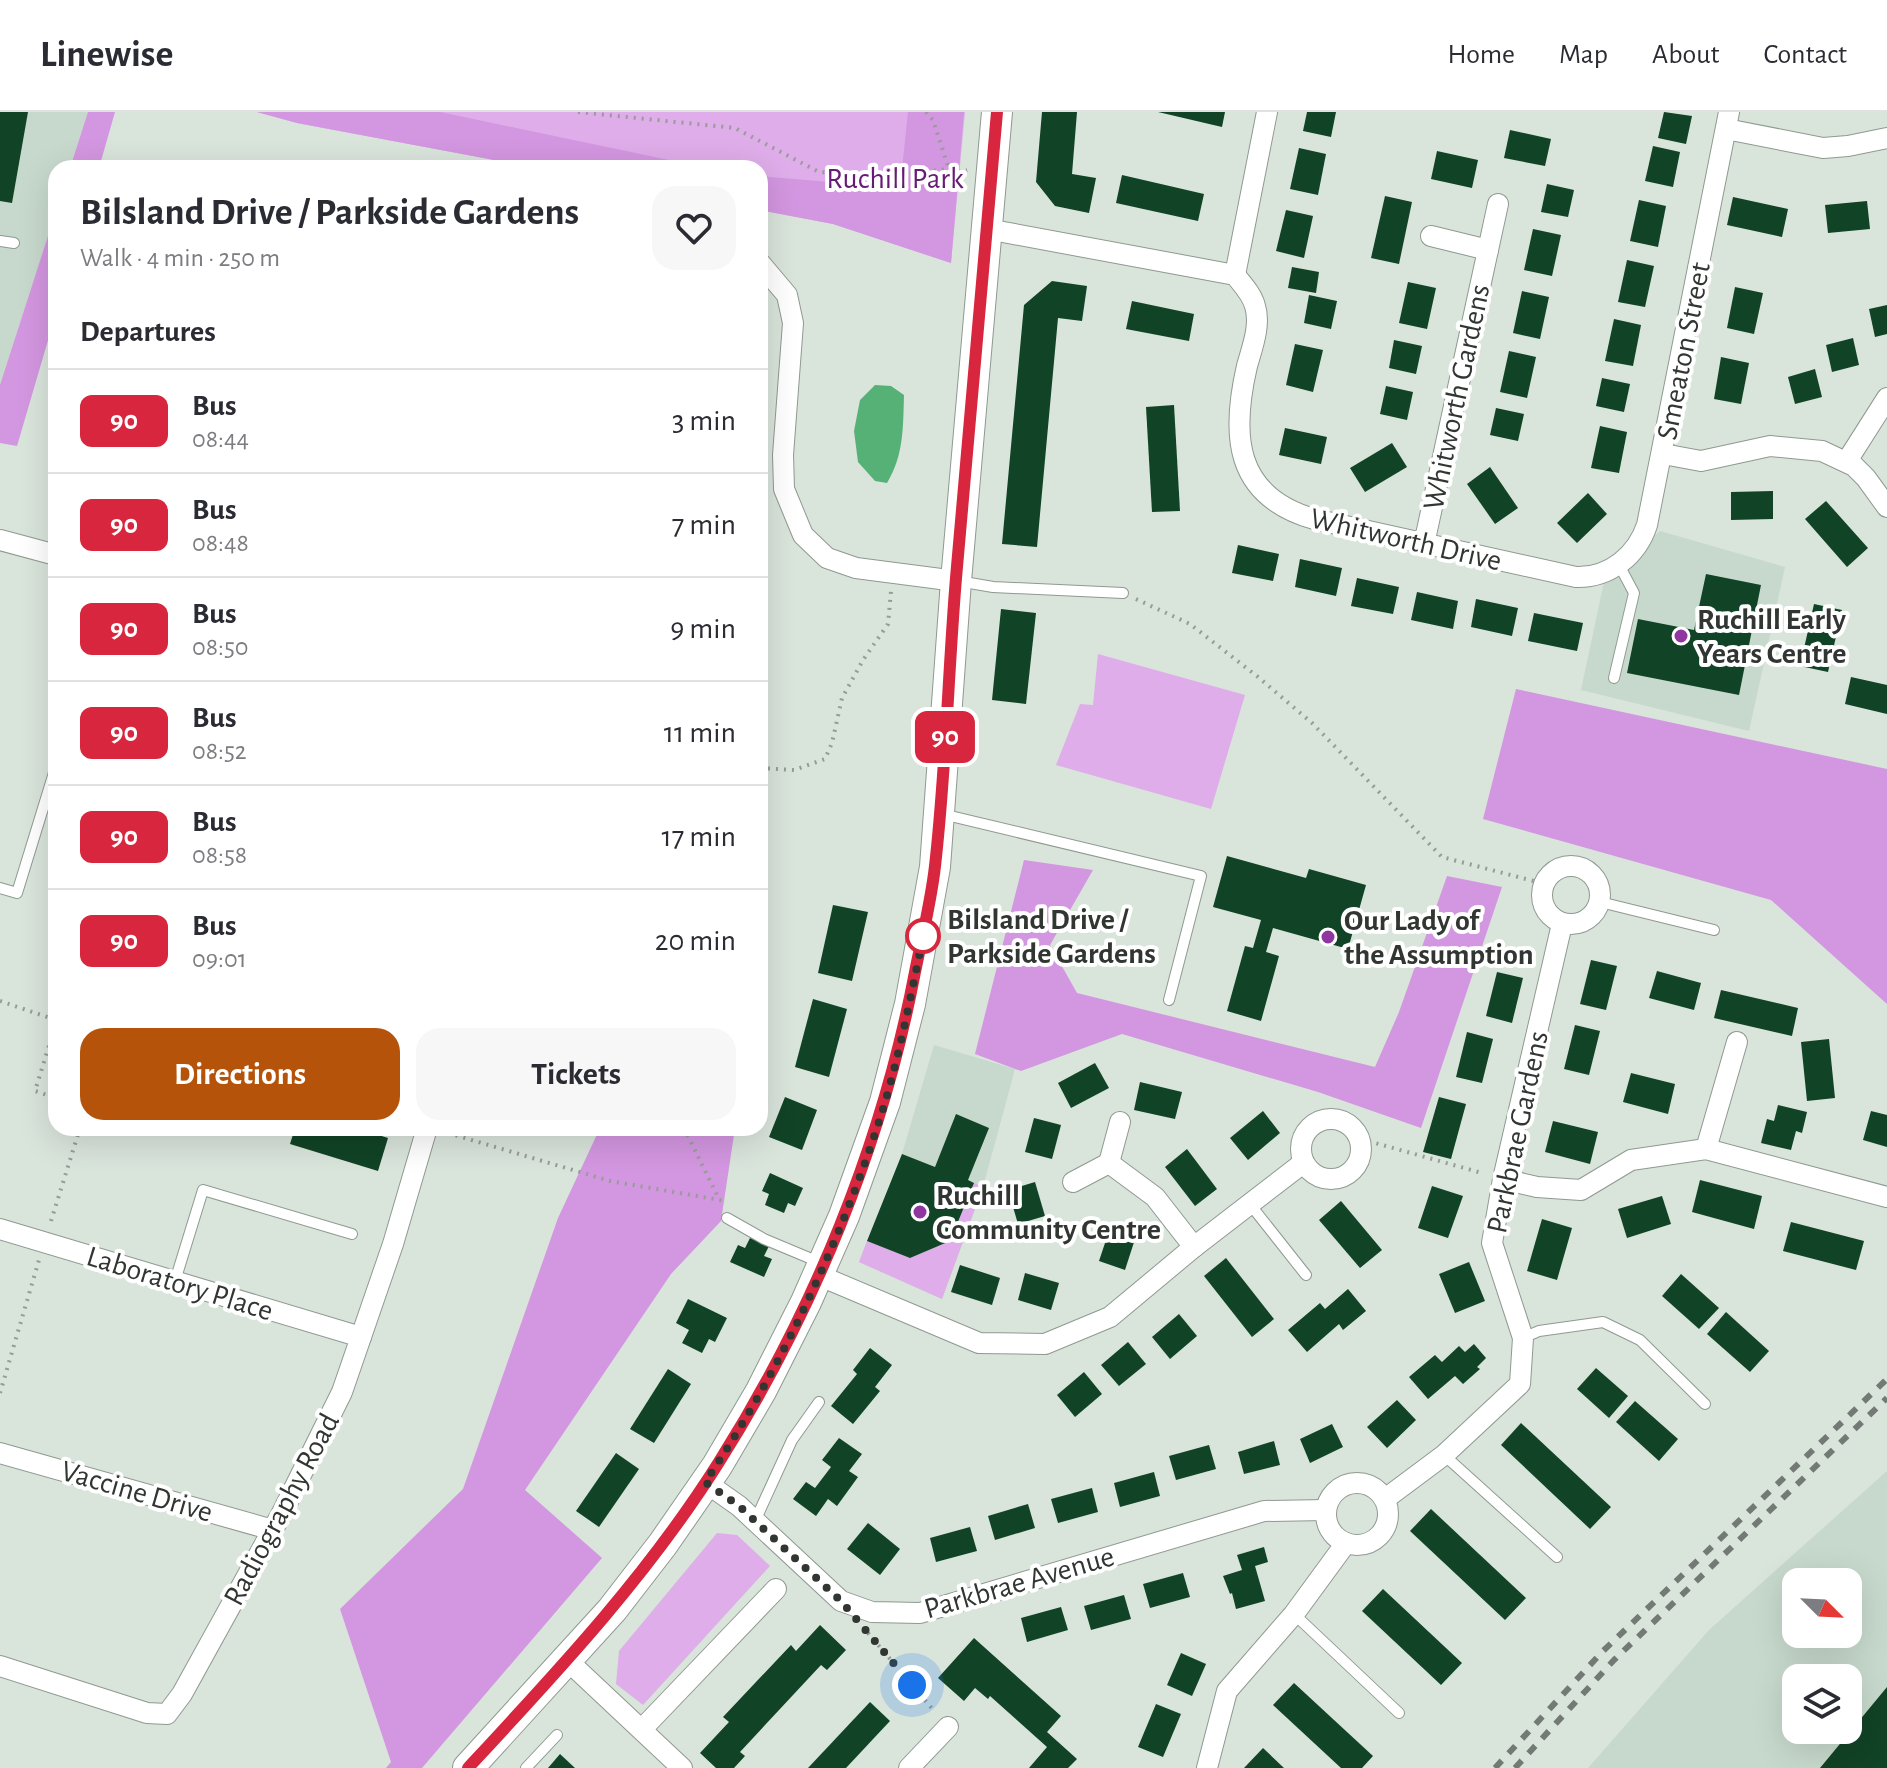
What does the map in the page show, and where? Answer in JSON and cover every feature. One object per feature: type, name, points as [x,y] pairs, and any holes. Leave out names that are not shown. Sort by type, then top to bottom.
[{"type":"main road","points":[[468,1768],[568,1661],[636,1580],[705,1482],[766,1381],[821,1269],[859,1175],[897,1059],[929,904],[940,813],[956,581],[997,112]]},
{"type":"street","points":[[987,229],[1235,275],[1267,112]]},
{"type":"street","points":[[1728,121],[1823,148],[1860,145],[1887,138]]},
{"type":"street","name":"Smeaton Street","points":[[1612,568],[1635,550],[1643,539],[1663,454],[1728,121]]},
{"type":"street","name":"Whitworth Gardens","points":[[1424,544],[1498,204]]},
{"type":"street","name":"Whitworth Gardens","points":[[1431,236],[1488,250]]},
{"type":"street","points":[[768,272],[787,295],[793,323],[783,455],[784,489],[803,535],[827,558],[856,568],[956,581]]},
{"type":"street","name":"Whitworth Drive","points":[[1235,275],[1256,306],[1256,325],[1239,404],[1238,430],[1243,458],[1255,479],[1279,505],[1300,516],[1576,577],[1594,576],[1612,568]]},
{"type":"street","points":[[1847,461],[1887,398]]},
{"type":"street","points":[[1663,454],[1701,461],[1756,447],[1782,446],[1822,451],[1847,461],[1866,478],[1887,507]]},
{"type":"street","points":[[0,540],[48,553]]},
{"type":"street","points":[[1576,867],[1593,875],[1598,884],[1600,902],[1596,911],[1582,923],[1562,924],[1554,919],[1543,903],[1545,884],[1557,870],[1576,867]]},
{"type":"street","name":"Parkbrae Gardens","points":[[1523,1338],[1492,1243],[1503,1179],[1562,924]]},
{"type":"street","points":[[1706,1149],[1737,1042]]},
{"type":"street","points":[[1334,1117],[1344,1121],[1361,1139],[1361,1156],[1352,1172],[1339,1178],[1324,1179],[1312,1175],[1303,1163],[1300,1152],[1304,1136],[1321,1120],[1334,1117]]},
{"type":"street","points":[[1073,1182],[1109,1163],[1120,1122]]},
{"type":"street","name":"Radiography Road","points":[[0,1666],[147,1713],[167,1714],[182,1694],[273,1530],[342,1392],[434,1136]]},
{"type":"street","points":[[1503,1179],[1537,1187],[1581,1190],[1631,1160],[1706,1149],[1887,1197]]},
{"type":"street","points":[[1109,1163],[1155,1197],[1194,1247]]},
{"type":"street","points":[[821,1269],[979,1343],[1045,1344],[1110,1317],[1249,1203],[1303,1163]]},
{"type":"street","name":"Laboratory Place","points":[[0,1229],[361,1337]]},
{"type":"street","points":[[1385,1499],[1444,1455],[1520,1384],[1523,1338]]},
{"type":"street","name":"Vaccine Drive","points":[[0,1453],[273,1530]]},
{"type":"street","name":"Parkbrae Avenue","points":[[705,1482],[726,1495],[841,1601],[872,1612],[920,1613],[1264,1511],[1326,1510]]},
{"type":"street","points":[[1351,1483],[1371,1485],[1385,1499],[1388,1520],[1384,1530],[1367,1543],[1346,1543],[1330,1530],[1326,1510],[1334,1492],[1351,1483]]},
{"type":"street","points":[[1207,1768],[1227,1691],[1294,1614],[1346,1543]]},
{"type":"street","points":[[642,1729],[776,1589]]},
{"type":"street","points":[[568,1661],[642,1729],[673,1765]]},
{"type":"street","points":[[909,1768],[948,1727]]},
{"type":"lane","points":[[0,241],[14,243]]},
{"type":"lane","points":[[1612,568],[1634,593],[1614,678]]},
{"type":"lane","points":[[956,581],[993,587],[1123,593]]},
{"type":"lane","points":[[0,888],[17,893],[48,792]]},
{"type":"lane","points":[[940,813],[1201,876],[1169,1000]]},
{"type":"lane","points":[[1600,902],[1714,930]]},
{"type":"lane","points":[[175,1281],[203,1190],[352,1234]]},
{"type":"lane","points":[[1249,1203],[1306,1275]]},
{"type":"lane","points":[[727,1218],[821,1269]]},
{"type":"lane","points":[[1523,1338],[1539,1331],[1603,1322],[1640,1340],[1705,1404]]},
{"type":"lane","points":[[755,1521],[792,1440],[819,1402]]},
{"type":"lane","points":[[1444,1455],[1557,1557]]},
{"type":"lane","points":[[1294,1614],[1399,1713]]},
{"type":"lane","points":[[526,1768],[557,1735]]},
{"type":"path","points":[[578,112],[735,128],[819,172],[882,176],[949,169],[961,172],[993,159]]},
{"type":"path","points":[[926,112],[933,120],[949,169]]},
{"type":"path","points":[[768,768],[794,770],[825,759],[832,743],[842,698],[888,624],[893,573]]},
{"type":"path","points":[[1123,593],[1190,624],[1258,677],[1312,723],[1442,857],[1545,884]]},
{"type":"path","points":[[0,1001],[48,1018]]},
{"type":"path","points":[[48,1048],[35,1091],[48,1095]]},
{"type":"path","points":[[456,1136],[610,1181],[719,1198],[729,1203]]},
{"type":"path","points":[[688,1136],[727,1218]]},
{"type":"path","points":[[1361,1139],[1503,1179]]},
{"type":"path","points":[[841,1601],[948,1727]]},
{"type":"shaded area","points":[[0,112],[88,112],[73,160],[48,160],[48,236],[0,385]]},
{"type":"shaded area","points":[[88,112],[115,112],[101,160],[73,160]]},
{"type":"shaded area","points":[[257,112],[440,112],[669,160],[494,160],[297,123]]},
{"type":"shaded area","points":[[908,112],[964,112],[951,263],[833,224],[768,212],[768,177],[900,188]]},
{"type":"shaded area","points":[[48,236],[48,340],[17,446],[0,443],[0,385]]},
{"type":"shaded area","points":[[875,385],[891,386],[904,395],[900,451],[887,483],[875,481],[858,462],[854,431],[860,400]]},
{"type":"shaded area","name":"Ruchill Early Years Centre","points":[[1660,531],[1785,567],[1749,731],[1581,690],[1604,582]]},
{"type":"shaded area","points":[[1516,689],[1887,769],[1887,1004],[1771,900],[1483,819]]},
{"type":"shaded area","points":[[1024,860],[1093,870],[1050,945],[1077,993],[1375,1067],[1399,1012],[1447,876],[1502,887],[1421,1128],[1318,1092],[1122,1034],[1021,1071],[975,1054]]},
{"type":"shaded area","points":[[934,1045],[1015,1069],[983,1187],[942,1299],[859,1262],[902,1154]]},
{"type":"shaded area","points":[[596,1136],[734,1136],[721,1221],[671,1274],[525,1490],[602,1558],[422,1768],[386,1768],[391,1762],[340,1609],[463,1489],[558,1218]]},
{"type":"shaded area","points":[[1887,1471],[1887,1768],[1588,1768],[1709,1630]]},
{"type":"green space","name":"Ruchill Park","points":[[257,112],[965,112],[951,263],[833,224],[768,212],[768,160],[494,160],[297,123]]},
{"type":"green space","points":[[1098,654],[1245,695],[1211,809],[1056,765],[1080,704],[1093,705]]},
{"type":"green space","points":[[974,1183],[983,1187],[942,1299],[859,1262],[867,1241],[910,1258],[950,1241]]},
{"type":"green space","points":[[717,1533],[737,1535],[770,1566],[643,1705],[616,1684],[619,1651]]},
{"type":"building","points":[[0,112],[28,112],[12,203],[0,201]]},
{"type":"building","points":[[1042,112],[1077,112],[1072,174],[1096,178],[1089,213],[1055,206],[1036,182]]},
{"type":"building","points":[[1158,112],[1225,112],[1222,127]]},
{"type":"building","points":[[1307,112],[1336,112],[1331,137],[1303,131]]},
{"type":"building","points":[[1664,112],[1692,116],[1686,144],[1658,138]]},
{"type":"building","points":[[1510,130],[1551,139],[1545,166],[1504,158]]},
{"type":"building","points":[[1653,146],[1680,152],[1673,187],[1645,181]]},
{"type":"building","points":[[1299,148],[1326,154],[1318,195],[1290,189]]},
{"type":"building","points":[[1437,151],[1478,160],[1472,188],[1431,179]]},
{"type":"building","points":[[1122,175],[1204,194],[1198,221],[1116,203]]},
{"type":"building","points":[[1547,184],[1574,190],[1568,217],[1541,212]]},
{"type":"building","points":[[1385,196],[1412,202],[1399,264],[1371,258]]},
{"type":"building","points":[[1733,197],[1788,209],[1782,237],[1727,225]]},
{"type":"building","points":[[1639,200],[1666,206],[1658,247],[1630,241]]},
{"type":"building","points":[[1867,201],[1870,229],[1828,233],[1825,205]]},
{"type":"building","points":[[1286,210],[1313,216],[1304,258],[1276,251]]},
{"type":"building","points":[[1533,229],[1561,235],[1552,276],[1524,270]]},
{"type":"building","points":[[1627,260],[1654,266],[1645,307],[1618,302]]},
{"type":"building","points":[[1292,267],[1319,272],[1316,293],[1288,288]]},
{"type":"building","points":[[1052,281],[1087,286],[1082,321],[1058,318],[1037,547],[1002,544],[1024,305]]},
{"type":"building","points":[[1408,282],[1436,288],[1427,329],[1399,323]]},
{"type":"building","points":[[1735,287],[1763,293],[1754,334],[1727,328]]},
{"type":"building","points":[[1522,291],[1549,297],[1540,339],[1513,333]]},
{"type":"building","points":[[1309,295],[1337,301],[1331,329],[1304,323]]},
{"type":"building","points":[[1132,301],[1194,314],[1189,341],[1126,329]]},
{"type":"building","points":[[1887,305],[1887,334],[1875,337],[1869,309]]},
{"type":"building","points":[[1614,319],[1641,325],[1633,366],[1605,361]]},
{"type":"building","points":[[1853,338],[1859,365],[1832,372],[1826,345]]},
{"type":"building","points":[[1394,340],[1422,346],[1416,374],[1389,368]]},
{"type":"building","points":[[1295,344],[1323,350],[1313,392],[1286,385]]},
{"type":"building","points":[[1509,351],[1536,357],[1527,398],[1500,392]]},
{"type":"building","points":[[1721,357],[1749,363],[1741,404],[1714,399]]},
{"type":"building","points":[[1815,369],[1822,397],[1795,404],[1788,377]]},
{"type":"building","points":[[1602,378],[1630,384],[1624,412],[1596,406]]},
{"type":"building","points":[[1386,386],[1413,392],[1407,420],[1380,414]]},
{"type":"building","points":[[1174,405],[1180,511],[1152,512],[1146,407]]},
{"type":"building","points":[[1496,408],[1524,414],[1518,441],[1490,435]]},
{"type":"building","points":[[1600,426],[1627,432],[1619,473],[1591,468]]},
{"type":"building","points":[[1285,428],[1327,437],[1321,464],[1279,455]]},
{"type":"building","points":[[1392,443],[1407,467],[1365,492],[1350,468]]},
{"type":"building","points":[[1490,467],[1518,508],[1495,524],[1467,484]]},
{"type":"building","points":[[1773,491],[1773,519],[1731,520],[1731,492]]},
{"type":"building","points":[[1588,493],[1607,514],[1577,543],[1557,523]]},
{"type":"building","points":[[1826,501],[1868,548],[1847,567],[1805,519]]},
{"type":"building","points":[[1238,545],[1279,554],[1273,581],[1232,573]]},
{"type":"building","points":[[1300,559],[1342,568],[1336,596],[1295,587]]},
{"type":"building","points":[[1706,574],[1761,585],[1739,695],[1627,673],[1638,619],[1694,630]]},
{"type":"building","points":[[1357,578],[1399,587],[1393,614],[1351,606]]},
{"type":"building","points":[[1417,592],[1458,601],[1453,629],[1411,620]]},
{"type":"building","points":[[1476,599],[1518,608],[1512,636],[1471,627]]},
{"type":"building","points":[[1814,604],[1842,610],[1828,672],[1800,666]]},
{"type":"building","points":[[1001,609],[1036,613],[1026,704],[992,700]]},
{"type":"building","points":[[1534,613],[1583,623],[1577,651],[1528,641]]},
{"type":"building","points":[[1851,677],[1887,685],[1887,714],[1845,704]]},
{"type":"building","name":"Our Lady of the Assumption","points":[[1227,856],[1306,878],[1309,869],[1366,885],[1348,949],[1273,928],[1266,952],[1279,956],[1261,1021],[1227,1011],[1245,946],[1253,948],[1261,920],[1213,907]]},
{"type":"building","points":[[833,905],[868,912],[852,981],[818,973]]},
{"type":"building","points":[[1591,960],[1617,966],[1606,1010],[1580,1004]]},
{"type":"building","points":[[1657,971],[1701,983],[1694,1010],[1649,998]]},
{"type":"building","points":[[1497,972],[1523,978],[1512,1023],[1486,1016]]},
{"type":"building","points":[[1721,990],[1798,1008],[1792,1036],[1714,1018]]},
{"type":"building","points":[[813,999],[847,1009],[829,1077],[795,1067]]},
{"type":"building","points":[[1575,1025],[1600,1031],[1589,1075],[1564,1069]]},
{"type":"building","points":[[1467,1032],[1493,1039],[1482,1083],[1456,1077]]},
{"type":"building","points":[[1829,1039],[1835,1098],[1807,1101],[1801,1042]]},
{"type":"building","points":[[1095,1063],[1109,1088],[1071,1108],[1058,1083]]},
{"type":"building","points":[[1631,1073],[1675,1084],[1668,1114],[1623,1102]]},
{"type":"building","points":[[1140,1082],[1182,1092],[1175,1119],[1134,1110]]},
{"type":"building","points":[[785,1097],[817,1110],[802,1150],[769,1137]]},
{"type":"building","points":[[1439,1097],[1466,1104],[1451,1159],[1423,1152]]},
{"type":"building","points":[[1778,1105],[1807,1112],[1802,1133],[1796,1131],[1791,1150],[1761,1143],[1767,1119],[1774,1121]]},
{"type":"building","points":[[1263,1111],[1280,1133],[1248,1160],[1230,1138]]},
{"type":"building","points":[[1871,1111],[1887,1115],[1887,1147],[1863,1140]]},
{"type":"building","name":"Ruchill Community Centre","points":[[956,1114],[989,1128],[968,1180],[974,1183],[950,1241],[910,1258],[867,1241],[902,1154],[935,1167]]},
{"type":"building","points":[[1034,1118],[1061,1125],[1052,1159],[1025,1152]]},
{"type":"building","points":[[1553,1121],[1598,1132],[1590,1164],[1545,1152]]},
{"type":"building","points":[[292,1136],[388,1138],[378,1171],[290,1144]]},
{"type":"building","points":[[1187,1149],[1217,1189],[1195,1206],[1165,1167]]},
{"type":"building","points":[[770,1173],[803,1188],[795,1206],[788,1203],[784,1213],[765,1205],[769,1194],[762,1191]]},
{"type":"building","points":[[1700,1180],[1762,1196],[1754,1229],[1692,1212]]},
{"type":"building","points":[[1035,1182],[1045,1216],[1018,1224],[1008,1190]]},
{"type":"building","points":[[1432,1186],[1463,1196],[1448,1238],[1418,1228]]},
{"type":"building","points":[[1662,1196],[1671,1224],[1627,1238],[1618,1209]]},
{"type":"building","points":[[1341,1201],[1382,1250],[1360,1268],[1319,1220]]},
{"type":"building","points":[[1542,1219],[1572,1228],[1557,1280],[1527,1271]]},
{"type":"building","points":[[1791,1222],[1864,1241],[1856,1270],[1783,1251]]},
{"type":"building","points":[[1110,1228],[1136,1236],[1125,1270],[1099,1261]]},
{"type":"building","points":[[750,1238],[769,1246],[764,1256],[772,1259],[764,1277],[730,1262],[738,1245],[745,1248]]},
{"type":"building","points":[[1226,1258],[1274,1319],[1252,1337],[1204,1276]]},
{"type":"building","points":[[1469,1262],[1485,1301],[1455,1313],[1439,1274]]},
{"type":"building","points":[[960,1265],[1000,1278],[992,1305],[951,1292]]},
{"type":"building","points":[[1025,1273],[1059,1283],[1051,1310],[1018,1300]]},
{"type":"building","points":[[1681,1274],[1719,1308],[1699,1329],[1662,1296]]},
{"type":"building","points":[[1348,1289],[1366,1311],[1343,1330],[1339,1324],[1307,1352],[1288,1330],[1320,1303],[1325,1309]]},
{"type":"building","points":[[688,1299],[727,1318],[715,1342],[709,1339],[702,1353],[682,1343],[689,1330],[676,1323]]},
{"type":"building","points":[[1726,1312],[1769,1351],[1750,1372],[1707,1334]]},
{"type":"building","points":[[1179,1314],[1197,1336],[1170,1359],[1152,1337]]},
{"type":"building","points":[[1128,1342],[1146,1364],[1119,1386],[1101,1365]]},
{"type":"building","points":[[1474,1344],[1486,1358],[1477,1367],[1480,1369],[1463,1384],[1455,1376],[1428,1399],[1409,1377],[1435,1355],[1442,1362],[1459,1346],[1465,1352]]},
{"type":"building","points":[[870,1348],[892,1365],[875,1387],[880,1391],[853,1424],[831,1406],[857,1374],[853,1370]]},
{"type":"building","points":[[1596,1368],[1628,1396],[1609,1418],[1577,1389]]},
{"type":"building","points":[[668,1369],[691,1384],[654,1443],[630,1429]]},
{"type":"building","points":[[1084,1372],[1102,1394],[1075,1417],[1057,1395]]},
{"type":"building","points":[[1397,1400],[1416,1420],[1387,1448],[1367,1427]]},
{"type":"building","points":[[1635,1401],[1678,1439],[1659,1461],[1616,1422]]},
{"type":"building","points":[[1521,1423],[1611,1507],[1590,1529],[1501,1445]]},
{"type":"building","points":[[1332,1424],[1343,1447],[1310,1463],[1300,1439]]},
{"type":"building","points":[[839,1438],[862,1454],[849,1471],[858,1477],[837,1506],[828,1499],[816,1516],[793,1499],[806,1482],[815,1488],[831,1467],[822,1460]]},
{"type":"building","points":[[1274,1441],[1280,1465],[1244,1474],[1238,1452]]},
{"type":"building","points":[[1209,1445],[1216,1469],[1176,1480],[1169,1456]]},
{"type":"building","points":[[616,1453],[639,1469],[599,1527],[576,1511]]},
{"type":"building","points":[[1154,1472],[1160,1496],[1120,1507],[1114,1483]]},
{"type":"building","points":[[1092,1488],[1098,1512],[1058,1523],[1051,1499]]},
{"type":"building","points":[[1028,1504],[1035,1528],[995,1540],[988,1516]]},
{"type":"building","points":[[1431,1509],[1526,1598],[1505,1620],[1410,1531]]},
{"type":"building","points":[[868,1523],[900,1549],[880,1575],[847,1549]]},
{"type":"building","points":[[970,1527],[977,1551],[936,1562],[930,1538]]},
{"type":"building","points":[[1264,1547],[1268,1562],[1255,1566],[1265,1601],[1236,1609],[1223,1576],[1242,1570],[1237,1555]]},
{"type":"building","points":[[1183,1573],[1190,1597],[1150,1608],[1143,1584]]},
{"type":"building","points":[[1383,1589],[1462,1663],[1441,1685],[1362,1611]]},
{"type":"building","points":[[1124,1595],[1131,1619],[1091,1630],[1084,1606]]},
{"type":"building","points":[[1061,1607],[1068,1630],[1027,1642],[1021,1618]]},
{"type":"building","points":[[820,1625],[846,1650],[827,1670],[821,1665],[740,1752],[745,1756],[734,1768],[716,1768],[700,1753],[729,1722],[723,1717],[791,1645],[796,1651]]},
{"type":"building","points":[[974,1638],[1061,1716],[1047,1732],[1077,1759],[1068,1768],[1029,1768],[1047,1747],[990,1696],[988,1699],[975,1688],[964,1701],[938,1678]]},
{"type":"building","points":[[1181,1653],[1206,1664],[1192,1696],[1167,1685]]},
{"type":"building","points":[[1294,1683],[1373,1756],[1362,1768],[1341,1768],[1273,1705]]},
{"type":"building","points":[[1887,1687],[1887,1768],[1820,1768],[1840,1744],[1862,1744],[1862,1717]]},
{"type":"building","points":[[870,1702],[890,1721],[846,1768],[808,1768]]},
{"type":"building","points":[[1156,1704],[1181,1714],[1163,1757],[1138,1747]]},
{"type":"building","points":[[1263,1748],[1284,1768],[1244,1768]]},
{"type":"building","points":[[560,1754],[575,1768],[548,1768]]},
{"type":"railway","points":[[1495,1768],[1603,1651],[1887,1379]]},
{"type":"railway","points":[[1515,1768],[1614,1660],[1887,1398]]},
{"type":"bus line","name":"90","points":[[468,1768],[612,1610],[717,1466],[761,1391],[806,1302],[850,1201],[885,1102],[910,1004],[935,867],[956,581],[997,112]]},
{"type":"place","name":"Ruchill Early Years Centre","points":[[1681,636]]},
{"type":"place","name":"Bilsland Drive / Parkside Gardens","points":[[923,936]]},
{"type":"place","name":"Our Lady of the Assumption","points":[[1328,937]]},
{"type":"place","name":"Ruchill Community Centre","points":[[920,1212]]},
{"type":"route","points":[[912,1685],[841,1601],[739,1506],[705,1482],[761,1391],[806,1302],[844,1216],[885,1102],[924,933],[923,936]]}]
